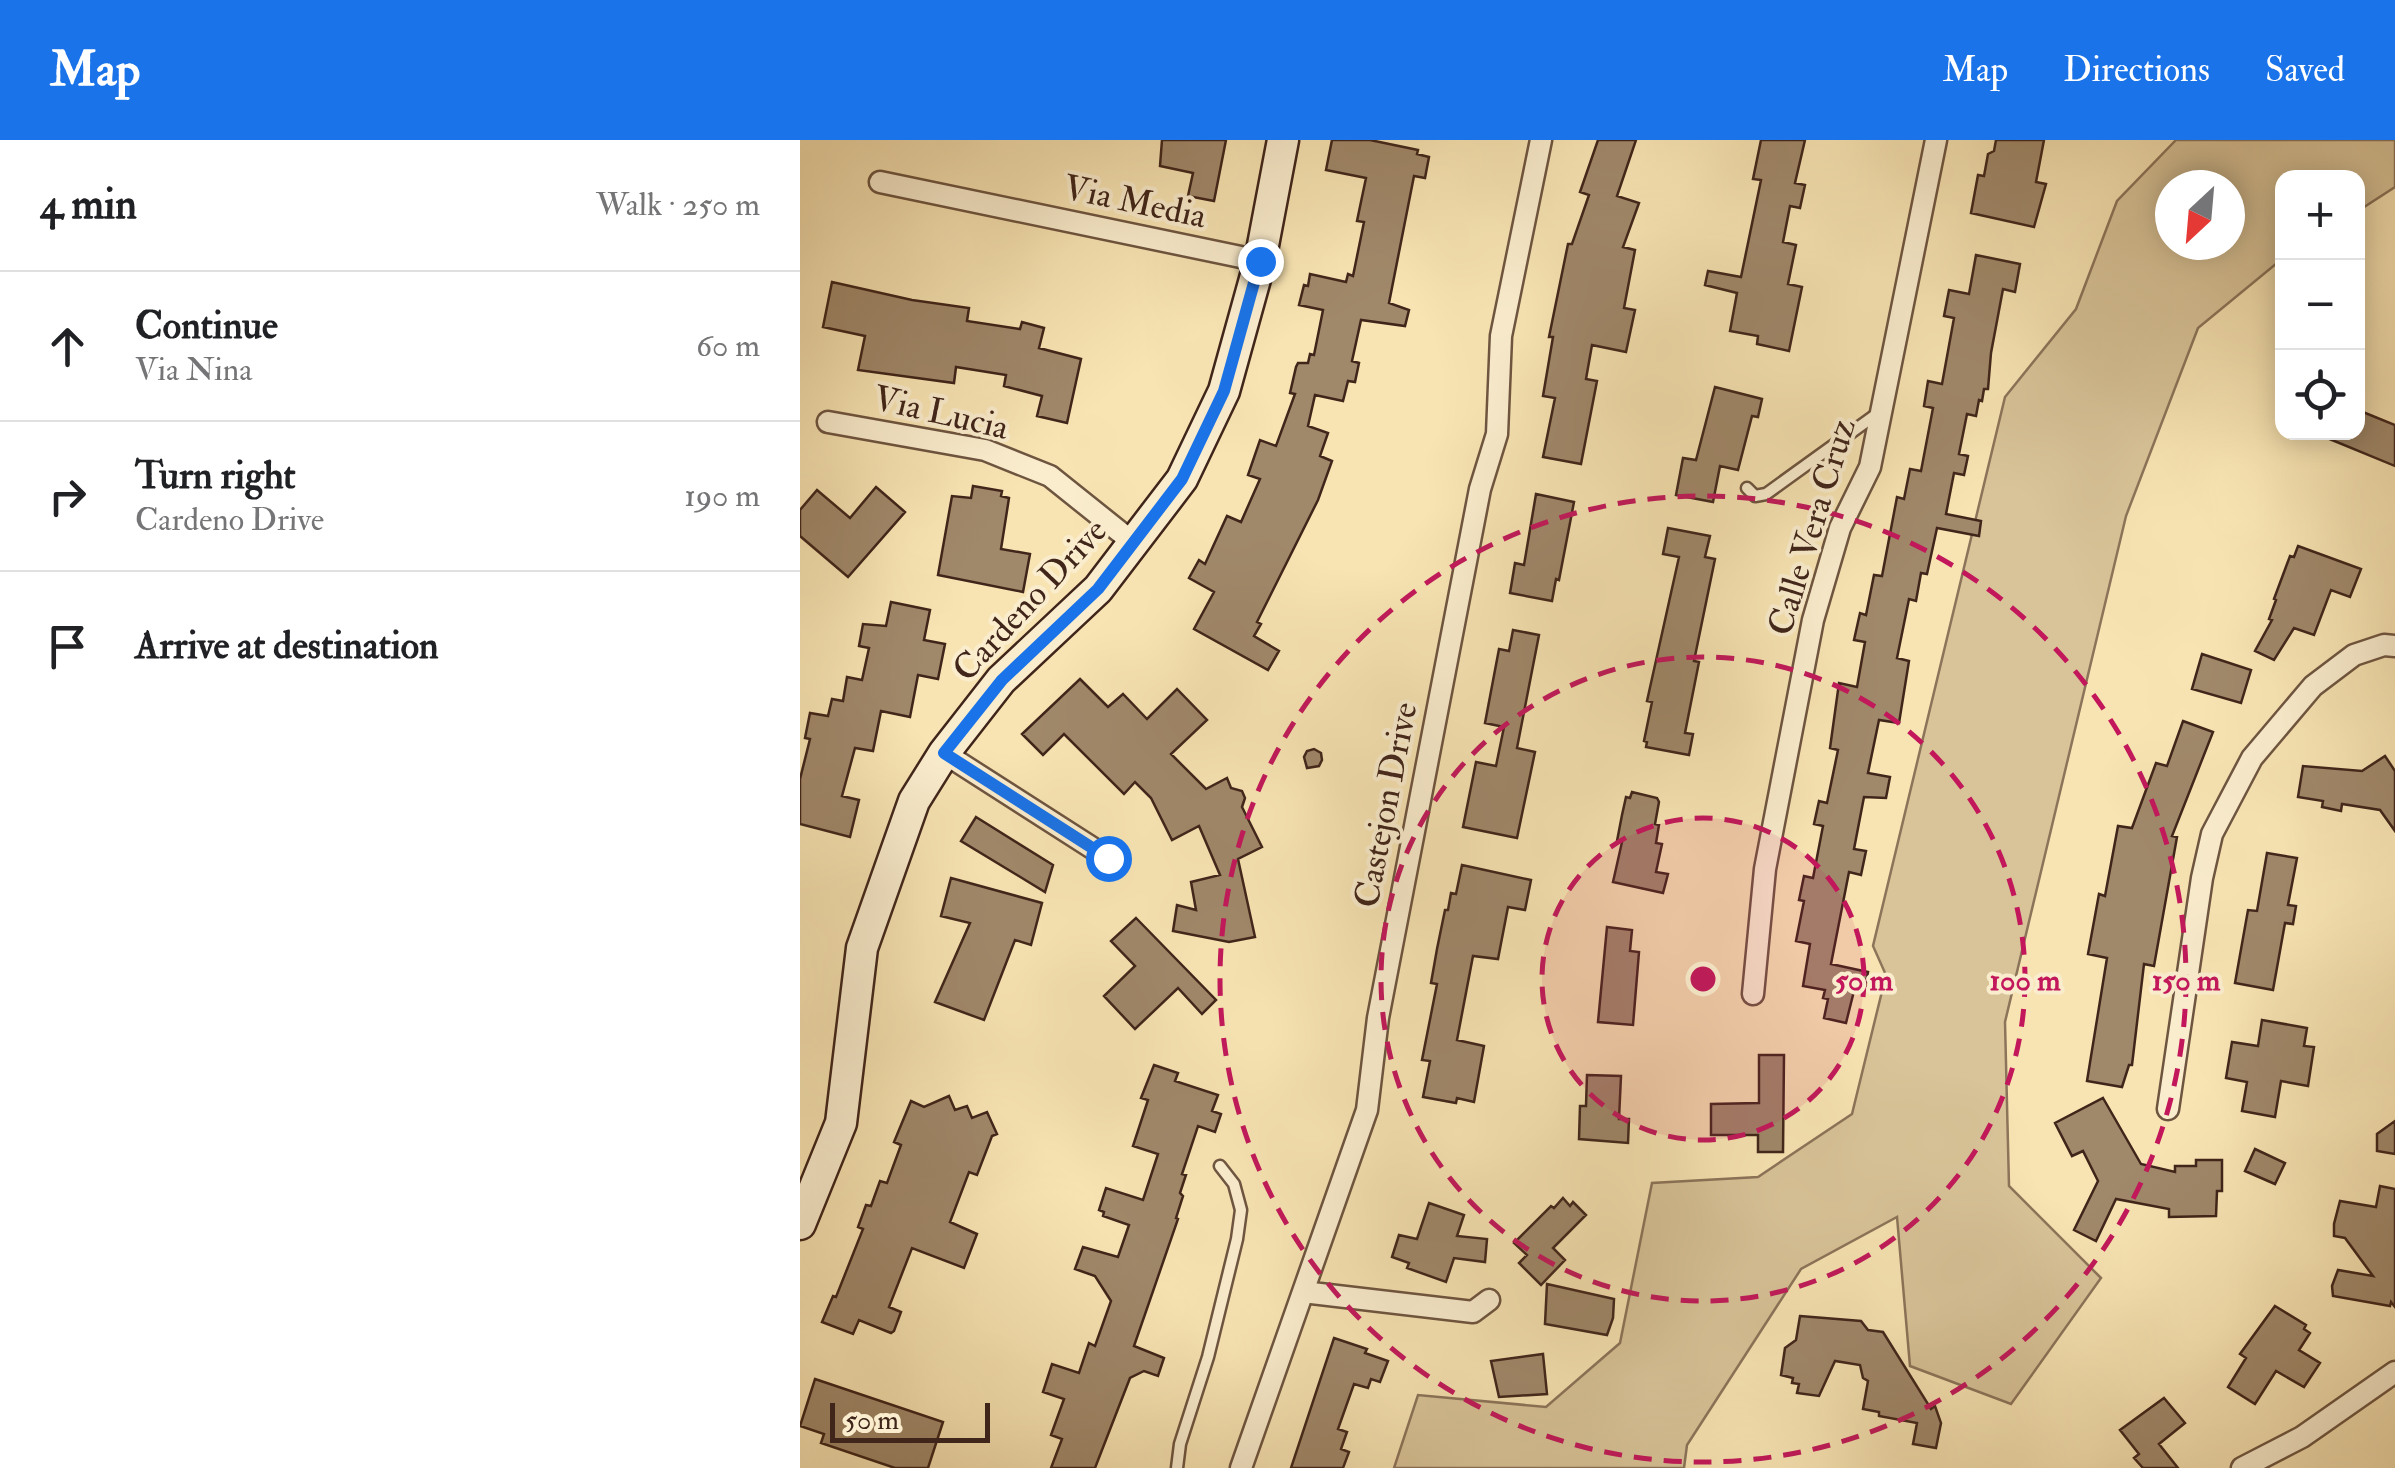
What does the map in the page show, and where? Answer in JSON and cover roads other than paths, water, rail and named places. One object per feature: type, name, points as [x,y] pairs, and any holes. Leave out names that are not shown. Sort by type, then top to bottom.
[{"type":"street","name":"Cardeno Drive","points":[[800,1224],[841,1123],[862,948],[914,801],[944,753],[1002,680],[1098,589],[1182,479],[1224,391],[1260,261],[1283,140]]},
{"type":"street","name":"Castejon Drive","points":[[1241,1468],[1367,1110],[1378,1018],[1480,489],[1497,434],[1501,336],[1541,140]]},
{"type":"street","name":"Calle Vera Cruz","points":[[1753,994],[1766,869],[1813,620],[1840,528],[1870,467],[1936,140]]},
{"type":"street","name":"Via Media","points":[[880,182],[1260,261]]},
{"type":"street","name":"Via Lucia","points":[[828,422],[985,450],[1050,476],[1134,544]]},
{"type":"street","points":[[2168,1109],[2212,834],[2252,758],[2313,686],[2354,654],[2384,645],[2395,646]]},
{"type":"street","points":[[944,753],[1108,858]]},
{"type":"street","points":[[1303,1292],[1473,1312],[1489,1300]]},
{"type":"street","points":[[2242,1468],[2302,1437],[2395,1372]]},
{"type":"lane","points":[[1747,488],[1755,496],[1766,494],[1882,411]]},
{"type":"lane","points":[[1178,1468],[1180,1444],[1208,1356],[1237,1240],[1241,1210],[1234,1184],[1220,1166]]}]
